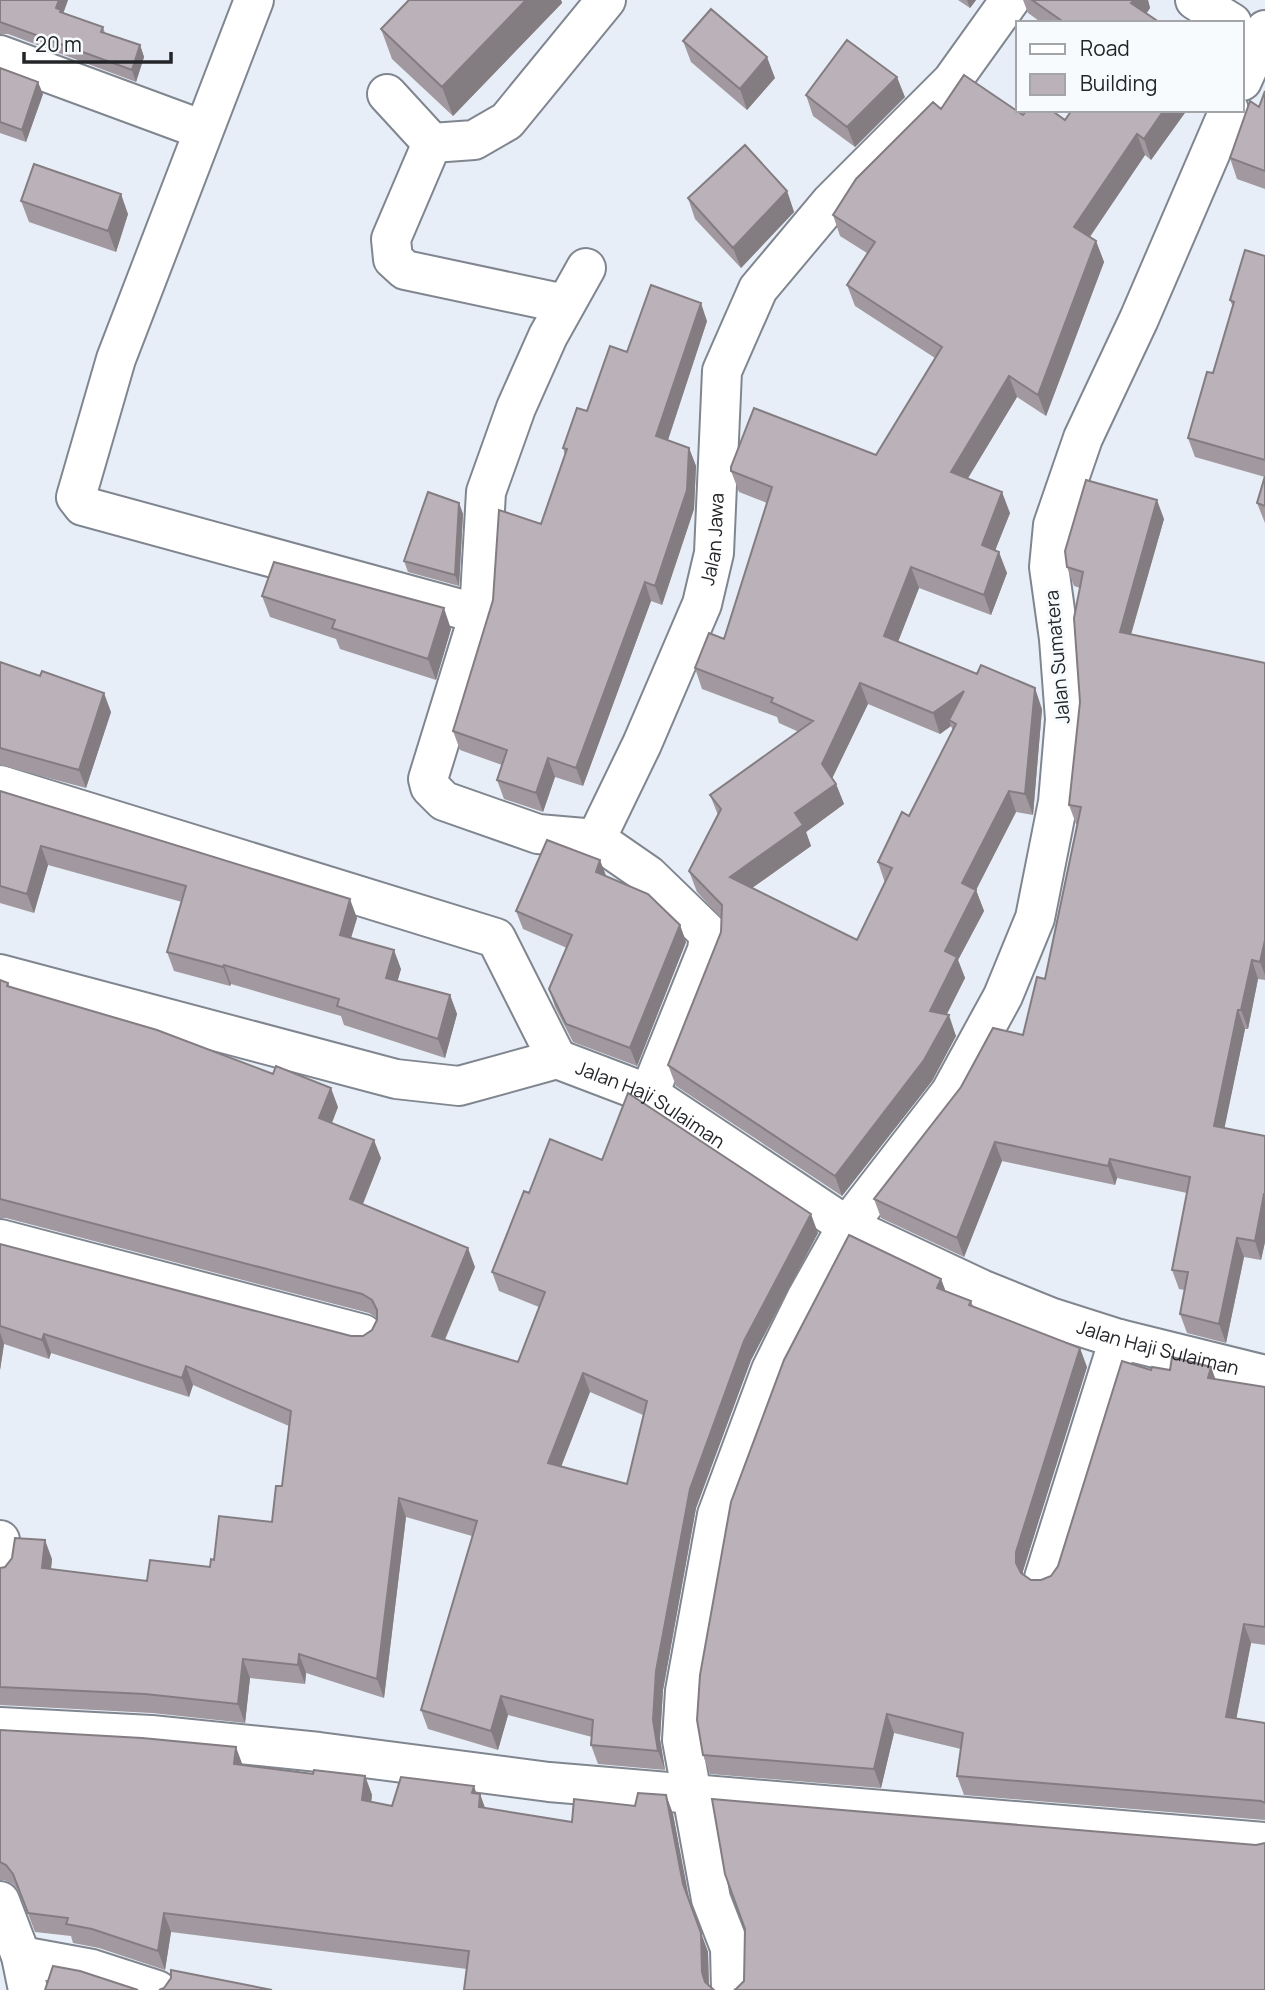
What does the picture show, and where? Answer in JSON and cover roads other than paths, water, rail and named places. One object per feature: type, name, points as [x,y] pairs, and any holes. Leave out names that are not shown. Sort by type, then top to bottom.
[{"type":"street","points":[[254,0],[116,359],[76,496],[79,503],[479,614]]},
{"type":"street","points":[[432,143],[474,140],[508,121],[606,0]]},
{"type":"street","name":"Jalan Jawa","points":[[596,839],[642,744],[702,604],[714,554],[722,371],[758,289],[831,202],[952,81],[1010,0]]},
{"type":"street","points":[[1195,0],[1234,21]]},
{"type":"street","points":[[1244,68],[1250,30]]},
{"type":"street","points":[[0,55],[203,130]]},
{"type":"street","points":[[387,94],[432,143]]},
{"type":"street","name":"Jalan Sumatera","points":[[731,1990],[730,1948],[711,1899],[682,1740],[685,1691],[717,1514],[771,1370],[847,1226],[950,1093],[1003,996],[1035,918],[1058,802],[1065,719],[1059,639],[1049,567],[1053,525],[1083,438],[1139,319],[1229,112]]},
{"type":"street","points":[[432,143],[391,239],[393,259],[405,270],[565,304]]},
{"type":"street","points":[[586,268],[565,304],[516,408],[486,492],[479,614],[428,779],[430,787],[444,800],[538,834],[596,839],[648,875],[709,934],[708,950],[649,1094]]},
{"type":"street","points":[[0,785],[496,938],[558,1059]]},
{"type":"street","name":"Jalan Haji Sulaiman","points":[[0,974],[396,1079],[459,1086],[558,1059],[649,1094],[847,1226],[981,1289],[1050,1317],[1119,1339],[1265,1375]]},
{"type":"street","points":[[0,1240],[363,1334]]},
{"type":"street","points":[[1044,1578],[1119,1339]]},
{"type":"street","points":[[0,1540],[0,1567]]},
{"type":"street","points":[[0,1727],[229,1742],[549,1782],[1265,1842]]},
{"type":"street","points":[[0,1901],[25,1973],[92,1969],[158,1990]]}]
